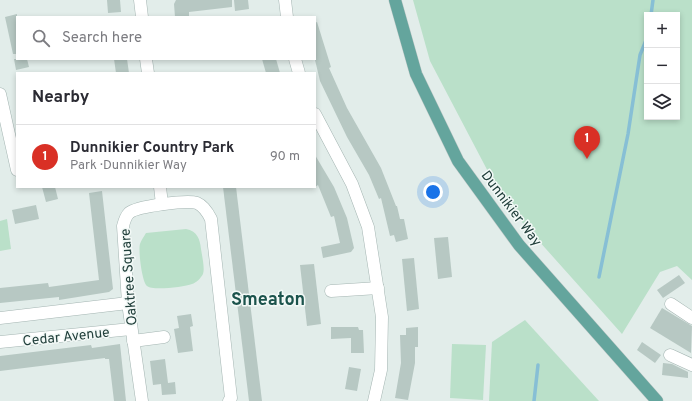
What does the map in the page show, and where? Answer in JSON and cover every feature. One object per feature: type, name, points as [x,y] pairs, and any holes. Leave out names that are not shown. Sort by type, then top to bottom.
[{"type":"main road","name":"Dunnikier Way","points":[[395,0],[416,74],[458,161],[519,245],[657,401]]},
{"type":"street","points":[[140,0],[142,16]]},
{"type":"street","points":[[285,0],[287,16]]},
{"type":"street","points":[[146,60],[148,72]]},
{"type":"street","points":[[295,60],[300,72]]},
{"type":"street","points":[[0,94],[2,114],[16,166]]},
{"type":"street","points":[[316,116],[352,184],[368,228],[382,317],[381,370],[374,401]]},
{"type":"street","points":[[160,188],[162,204]]},
{"type":"street","name":"Oaktree Square","points":[[142,401],[128,303],[123,226],[124,220],[130,212],[134,210],[162,204],[196,203],[206,210],[211,219],[230,398],[229,401]]},
{"type":"street","points":[[331,291],[378,288]]},
{"type":"street","name":"Cedar Avenue","points":[[0,318],[128,303]]},
{"type":"street","points":[[671,304],[692,318]]},
{"type":"street","name":"Cedar Avenue","points":[[0,342],[132,335],[164,337]]},
{"type":"street","points":[[670,355],[692,365]]},
{"type":"green space","points":[[413,0],[692,0],[692,280],[677,266],[660,272],[622,334],[504,202],[430,61]]},
{"type":"green space","points":[[7,219],[11,249],[0,251],[0,221]]},
{"type":"green space","points":[[186,229],[193,232],[199,239],[204,265],[202,276],[194,283],[182,286],[155,288],[147,286],[142,273],[140,253],[140,243],[146,233]]},
{"type":"green space","points":[[525,320],[599,401],[489,401],[492,342]]},
{"type":"green space","points":[[452,344],[486,345],[483,400],[450,398]]},
{"type":"building","points":[[107,0],[120,0],[121,12],[108,13]]},
{"type":"building","points":[[176,0],[232,0],[232,7],[189,12],[189,16],[175,16],[174,4]]},
{"type":"building","points":[[234,0],[248,0],[249,9],[235,11]]},
{"type":"building","points":[[17,14],[16,54],[13,54],[5,17]]},
{"type":"building","points":[[316,22],[331,67],[329,68],[347,108],[381,168],[397,206],[400,219],[404,219],[408,239],[396,242],[394,235],[390,236],[381,198],[379,199],[369,175],[347,137],[320,81],[315,60]]},
{"type":"building","points":[[14,59],[27,60],[29,67],[16,70]]},
{"type":"building","points":[[114,60],[127,60],[129,72],[116,72]]},
{"type":"building","points":[[262,60],[276,60],[280,72],[266,72]]},
{"type":"building","points":[[316,157],[334,187],[347,218],[354,248],[351,252],[323,258],[321,247],[340,243],[334,216],[331,217],[318,185],[316,186]]},
{"type":"building","points":[[42,188],[55,188],[58,199],[46,202]]},
{"type":"building","points":[[223,188],[236,188],[262,401],[249,401]]},
{"type":"building","points":[[102,191],[113,289],[109,292],[59,300],[59,297],[0,303],[0,288],[48,283],[49,287],[99,280],[89,193]]},
{"type":"building","points":[[36,205],[39,219],[15,224],[12,210]]},
{"type":"building","points":[[448,237],[452,277],[438,279],[434,238]]},
{"type":"building","points":[[414,258],[419,309],[407,311],[402,259]]},
{"type":"building","points":[[314,264],[321,324],[307,326],[300,265]]},
{"type":"building","points":[[679,275],[685,283],[663,298],[657,290]]},
{"type":"building","points":[[662,308],[692,326],[691,353],[650,328]]},
{"type":"building","points":[[191,314],[193,326],[190,327],[193,351],[178,353],[174,329],[179,328],[177,316]]},
{"type":"building","points":[[331,327],[358,327],[359,330],[363,330],[364,353],[351,353],[351,338],[331,339]]},
{"type":"building","points":[[418,327],[418,347],[415,347],[415,363],[408,400],[395,398],[401,363],[400,335],[406,335],[406,328]]},
{"type":"building","points":[[642,342],[661,355],[655,363],[637,350]]},
{"type":"building","points":[[120,344],[126,401],[114,401],[109,359],[105,358],[0,371],[0,356],[91,345],[92,348]]},
{"type":"building","points":[[165,359],[168,383],[175,382],[176,394],[162,395],[161,384],[153,385],[150,361]]},
{"type":"building","points":[[663,363],[672,364],[688,372],[688,378],[662,375]]},
{"type":"building","points":[[349,367],[361,369],[357,391],[345,389]]},
{"type":"waterway","points":[[651,12],[653,0]]},
{"type":"waterway","points":[[599,277],[628,134],[640,55],[644,45]]},
{"type":"waterway","points":[[534,401],[538,365]]},
{"type":"place","name":"Dunnikier Country Park","points":[[587,159]]},
{"type":"district","name":"Smeaton","points":[[268,299]]}]
